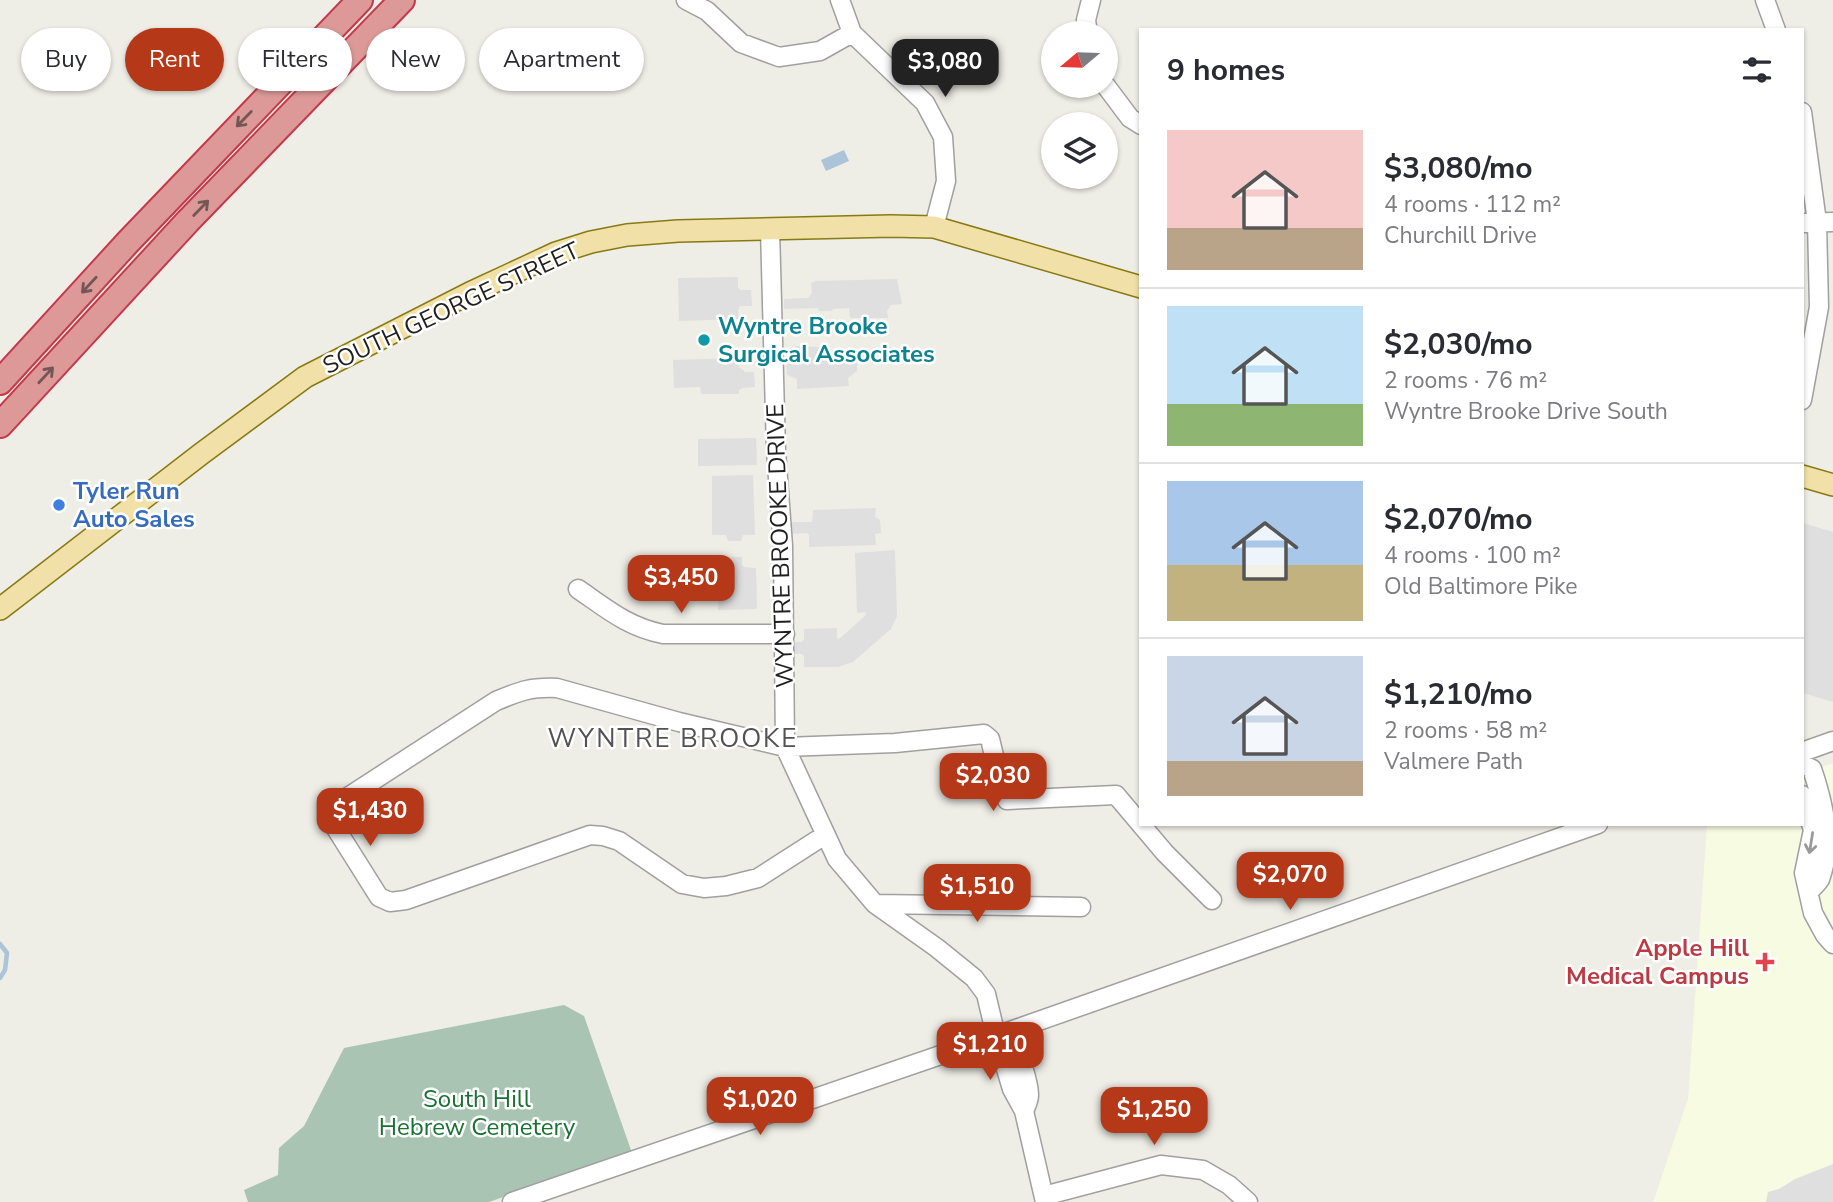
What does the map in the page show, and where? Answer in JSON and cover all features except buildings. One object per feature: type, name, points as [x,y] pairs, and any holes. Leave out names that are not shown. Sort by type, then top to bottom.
[{"type":"highway","points":[[0,382],[147,222],[360,0]]},
{"type":"highway","points":[[0,425],[188,221],[402,0]]},
{"type":"main road","name":"SOUTH GEORGE STREET","points":[[0,609],[305,377],[470,293],[556,253],[592,242],[627,235],[678,232],[891,226],[934,228],[1139,286]]},
{"type":"main road","points":[[1804,477],[1833,485]]},
{"type":"street","points":[[686,0],[707,11],[741,43],[779,57],[820,51],[852,33]]},
{"type":"street","points":[[840,0],[852,33],[925,103],[943,137],[946,181],[934,228]]},
{"type":"street","points":[[1086,21],[1091,0]]},
{"type":"street","points":[[1765,0],[1775,28]]},
{"type":"street","points":[[1115,98],[1130,118],[1139,124]]},
{"type":"street","points":[[1804,127],[1817,222],[1819,307],[1804,389]]},
{"type":"street","name":"WYNTRE BROOKE DRIVE","points":[[770,229],[776,450],[782,529],[785,747],[838,859],[875,904],[937,948],[974,978],[986,994],[1003,1033],[1012,1089],[1024,1111],[1045,1199]]},
{"type":"street","points":[[578,589],[622,620],[646,631],[663,634],[785,634]]},
{"type":"street","points":[[825,835],[758,878],[704,888],[682,884],[619,841],[590,835],[406,900],[390,902],[379,897],[335,827],[337,804],[496,701],[522,690],[539,688],[557,688],[679,722],[785,747],[895,743],[984,734],[990,739],[1007,800],[1116,795],[1139,822]]},
{"type":"street","points":[[1804,751],[1833,741]]},
{"type":"street","points":[[1804,765],[1812,769],[1830,830],[1828,856],[1820,879],[1809,892]]},
{"type":"street","points":[[1804,801],[1813,830],[1804,873],[1813,913],[1833,944]]},
{"type":"street","points":[[1142,826],[1212,900]]},
{"type":"street","points":[[512,1202],[1592,826]]},
{"type":"street","points":[[875,904],[1081,906]]},
{"type":"street","points":[[1045,1199],[1161,1165],[1203,1170],[1229,1185],[1248,1202]]},
{"type":"shaded area","points":[[738,277],[740,290],[751,290],[752,306],[740,306],[739,319],[679,321],[678,278]]},
{"type":"shaded area","points":[[897,279],[902,304],[891,305],[887,311],[888,318],[850,318],[849,308],[832,311],[819,311],[818,308],[784,309],[784,299],[808,298],[812,293],[811,283],[816,281]]},
{"type":"shaded area","points":[[795,346],[819,347],[820,358],[857,360],[857,371],[848,378],[849,386],[797,389],[797,379],[787,375],[786,360],[792,358]]},
{"type":"shaded area","points":[[739,358],[739,367],[745,372],[754,372],[755,387],[743,388],[739,390],[739,394],[701,394],[700,387],[674,388],[673,360]]},
{"type":"shaded area","points":[[756,438],[757,465],[698,466],[698,439]]},
{"type":"shaded area","points":[[753,475],[755,535],[743,535],[741,541],[728,541],[726,535],[712,535],[712,476]]},
{"type":"shaded area","points":[[876,508],[875,517],[880,520],[881,533],[875,534],[876,545],[809,547],[807,533],[791,534],[791,522],[812,522],[813,510]]},
{"type":"shaded area","points":[[1804,523],[1833,532],[1833,702],[1804,693]]},
{"type":"shaded area","points":[[895,550],[897,616],[891,629],[853,662],[838,667],[804,667],[804,656],[794,654],[794,642],[804,640],[804,629],[837,628],[839,639],[866,615],[865,612],[857,613],[855,553]]},
{"type":"shaded area","points":[[731,557],[742,557],[744,567],[756,568],[755,609],[718,610],[718,567],[731,565]]},
{"type":"shaded area","name":"Apple Hill Medical Campus","points":[[1833,763],[1833,1202],[1653,1202],[1688,1099],[1707,826],[1804,826],[1804,773]]},
{"type":"shaded area","points":[[1833,1164],[1833,1202],[1766,1202],[1768,1192]]},
{"type":"green space","name":"South Hill Hebrew Cemetery","points":[[564,1005],[584,1016],[632,1153],[489,1202],[248,1202],[244,1190],[278,1175],[279,1148],[304,1126],[344,1048]]},
{"type":"water","points":[[844,150],[849,161],[826,171],[821,160]]},
{"type":"waterway","points":[[0,944],[7,953],[5,970],[0,978]]},
{"type":"place","name":"Wyntre Brooke Surgical Associates","points":[[704,340]]},
{"type":"place","name":"Tyler Run Auto Sales","points":[[59,505]]},
{"type":"place","name":"Apple Hill Medical Campus","points":[[1765,962]]},
{"type":"district","name":"WYNTRE BROOKE","points":[[673,738]]}]
